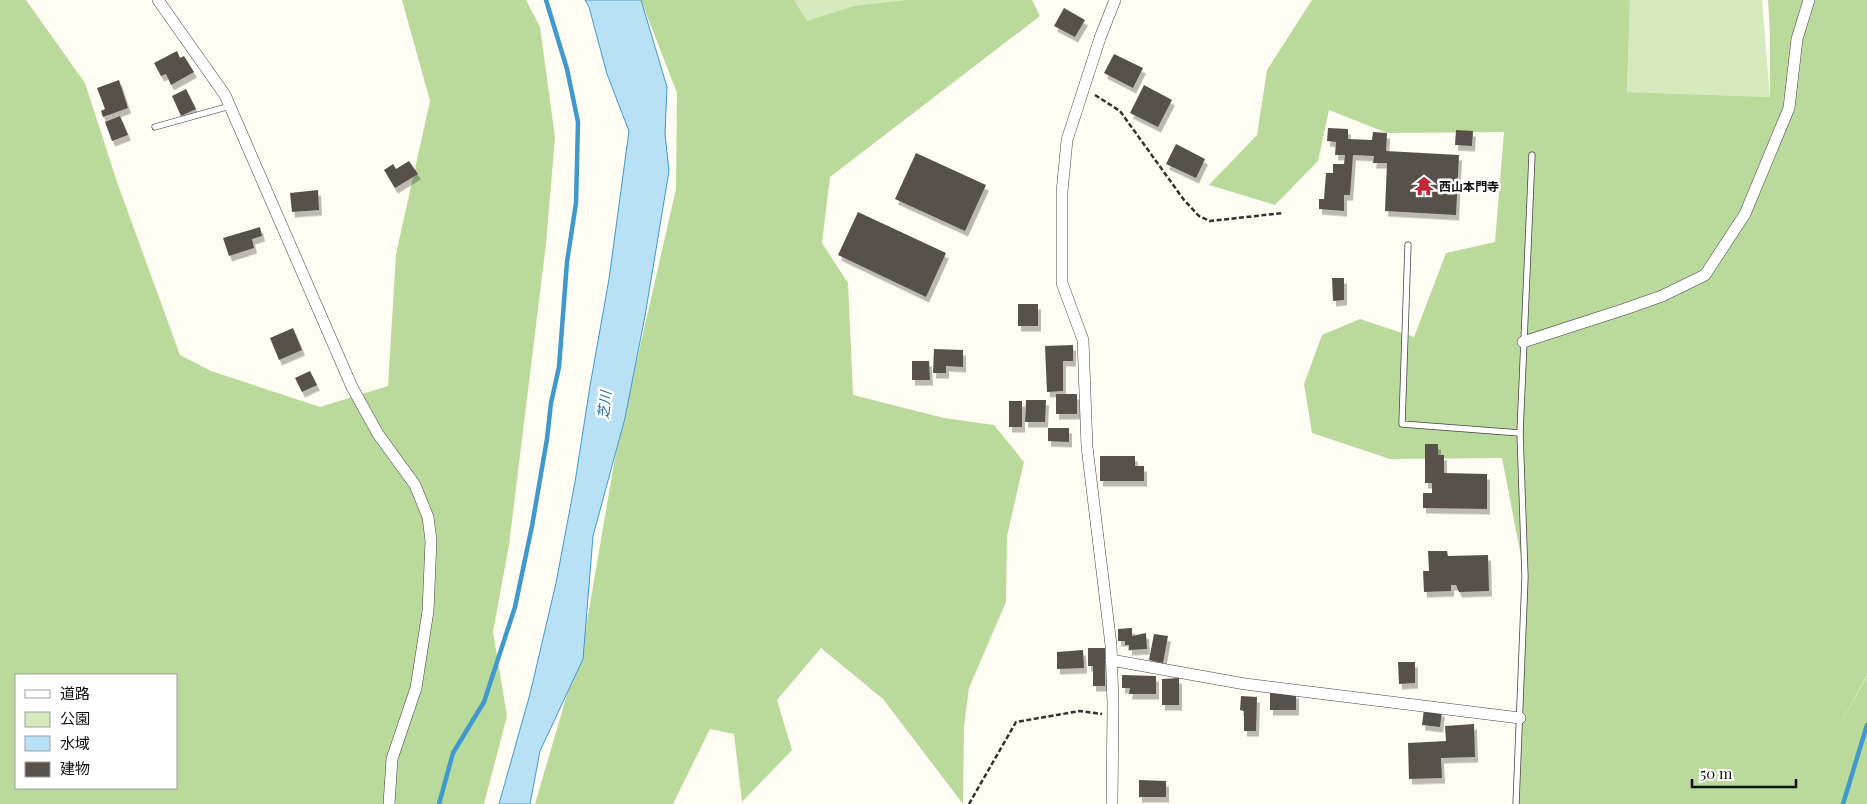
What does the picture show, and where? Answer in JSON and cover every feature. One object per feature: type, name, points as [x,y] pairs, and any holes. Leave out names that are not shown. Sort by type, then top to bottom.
[{"type":"street","points":[[158,0],[225,95],[352,387],[378,434],[415,485],[428,517],[431,541],[428,611],[416,688],[392,759],[389,804]]},
{"type":"street","points":[[1112,804],[1112,660],[1087,447],[1083,340],[1062,282],[1062,192],[1067,140],[1083,88],[1115,0]]},
{"type":"street","points":[[1523,342],[1625,310],[1662,296],[1706,275],[1745,214],[1789,108],[1797,39],[1809,0]]},
{"type":"street","points":[[1112,660],[1245,684],[1520,718]]},
{"type":"lane","points":[[155,127],[230,106]]},
{"type":"lane","points":[[1516,804],[1525,577],[1520,434],[1532,155]]},
{"type":"lane","points":[[1408,246],[1402,424],[1520,434]]},
{"type":"path","points":[[1083,88],[1120,111],[1184,200],[1199,216],[1210,221],[1283,214]]},
{"type":"path","points":[[969,804],[1016,722],[1080,711],[1113,715]]},
{"type":"green space","points":[[0,0],[26,0],[85,83],[117,182],[180,355],[211,371],[320,407],[388,386],[396,254],[430,101],[402,0],[526,0],[540,27],[555,137],[546,244],[509,545],[493,632],[507,716],[484,804],[0,804]]},
{"type":"green space","points":[[641,0],[794,0],[807,21],[854,6],[907,0],[1032,0],[1040,16],[830,177],[822,243],[848,283],[853,395],[944,418],[994,425],[1024,462],[1007,536],[1006,602],[969,688],[964,727],[963,804],[883,699],[821,648],[777,700],[792,750],[742,802],[734,734],[710,729],[673,804],[535,804],[585,633],[616,452],[676,189],[677,93]]},
{"type":"green space","points":[[794,0],[925,0],[806,22]]},
{"type":"green space","points":[[1312,0],[1630,0],[1627,92],[1770,97],[1768,0],[1867,0],[1867,675],[1835,734],[1867,676],[1867,804],[1516,804],[1525,577],[1502,458],[1390,459],[1312,433],[1304,384],[1322,335],[1360,319],[1414,337],[1446,253],[1495,242],[1504,132],[1387,133],[1329,110],[1318,161],[1275,205],[1209,185],[1257,135],[1267,70]]},
{"type":"green space","points":[[1630,0],[1762,0],[1770,97],[1627,92]]},
{"type":"water","name":"芝川","points":[[585,0],[641,0],[667,87],[665,134],[669,171],[645,316],[625,418],[593,536],[583,659],[540,751],[530,804],[499,804],[530,694],[556,583],[609,279],[629,131],[607,74],[589,7]]},
{"type":"building","points":[[1064,8],[1085,20],[1075,37],[1054,26]]},
{"type":"building","points":[[177,51],[180,58],[184,56],[194,72],[171,85],[166,74],[161,76],[154,63]]},
{"type":"building","points":[[1114,54],[1143,68],[1133,88],[1104,73]]},
{"type":"building","points":[[119,80],[128,108],[103,117],[101,111],[105,109],[97,88]]},
{"type":"building","points":[[1144,85],[1172,100],[1158,127],[1130,113]]},
{"type":"building","points":[[186,89],[196,109],[181,116],[172,96]]},
{"type":"building","points":[[120,116],[128,135],[112,141],[105,122]]},
{"type":"building","points":[[1328,128],[1348,129],[1348,139],[1372,140],[1373,132],[1387,133],[1386,151],[1459,155],[1456,215],[1385,211],[1387,163],[1373,163],[1374,156],[1353,155],[1350,195],[1344,195],[1344,211],[1319,209],[1319,199],[1324,199],[1326,173],[1333,173],[1333,164],[1344,164],[1345,155],[1335,155],[1336,142],[1327,141]]},
{"type":"building","points":[[1456,130],[1473,131],[1472,146],[1455,145]]},
{"type":"building","points":[[1176,144],[1205,159],[1196,178],[1166,164]]},
{"type":"building","points":[[916,153],[986,185],[965,231],[895,199]]},
{"type":"building","points":[[409,161],[418,174],[395,188],[384,170],[393,164],[396,169]]},
{"type":"building","points":[[318,190],[319,210],[292,212],[290,193]]},
{"type":"building","points":[[858,212],[946,253],[926,297],[838,255]]},
{"type":"building","points":[[260,227],[262,236],[252,239],[254,248],[229,256],[223,238]]},
{"type":"building","points":[[1332,278],[1344,278],[1344,300],[1333,301]]},
{"type":"building","points":[[1018,304],[1038,304],[1038,326],[1018,326]]},
{"type":"building","points":[[293,328],[302,350],[279,360],[270,338]]},
{"type":"building","points":[[1073,345],[1073,361],[1063,361],[1063,391],[1047,392],[1045,346]]},
{"type":"building","points":[[934,349],[963,350],[963,367],[946,366],[946,373],[933,373]]},
{"type":"building","points":[[912,361],[929,361],[930,380],[912,380]]},
{"type":"building","points":[[310,371],[317,385],[302,392],[295,378]]},
{"type":"building","points":[[1056,394],[1077,394],[1077,414],[1056,414]]},
{"type":"building","points":[[1026,400],[1046,400],[1045,422],[1025,422]]},
{"type":"building","points":[[1009,401],[1022,401],[1022,427],[1009,427]]},
{"type":"building","points":[[1048,428],[1069,428],[1069,442],[1048,441]]},
{"type":"building","points":[[1425,444],[1438,444],[1438,455],[1444,455],[1444,473],[1487,474],[1487,509],[1423,508],[1423,493],[1432,493],[1432,483],[1425,483]]},
{"type":"building","points":[[1100,456],[1135,456],[1135,466],[1144,466],[1144,481],[1100,481]]},
{"type":"building","points":[[1428,551],[1447,551],[1448,556],[1488,555],[1489,591],[1459,592],[1456,585],[1451,585],[1451,591],[1424,592],[1423,571],[1429,571]]},
{"type":"building","points":[[1132,628],[1132,636],[1146,633],[1147,649],[1129,650],[1129,645],[1125,645],[1125,641],[1118,641],[1118,629]]},
{"type":"building","points":[[1154,634],[1168,636],[1163,663],[1149,660]]},
{"type":"building","points":[[1088,648],[1105,648],[1105,686],[1093,686],[1093,666],[1088,666]]},
{"type":"building","points":[[1083,650],[1084,668],[1057,669],[1057,652]]},
{"type":"building","points":[[1398,662],[1415,662],[1415,683],[1399,684]]},
{"type":"building","points":[[1122,675],[1156,676],[1156,694],[1129,694],[1130,688],[1122,688]]},
{"type":"building","points":[[1179,678],[1179,705],[1162,705],[1162,679]]},
{"type":"building","points":[[1270,693],[1296,693],[1296,710],[1270,710]]},
{"type":"building","points":[[1241,696],[1257,697],[1256,731],[1244,731],[1244,711],[1240,710]]},
{"type":"building","points":[[1424,709],[1442,711],[1440,727],[1422,725]]},
{"type":"building","points":[[1474,724],[1475,757],[1441,758],[1442,778],[1409,779],[1408,743],[1446,741],[1445,726]]},
{"type":"building","points":[[1139,780],[1166,781],[1166,797],[1139,797]]},
{"type":"waterway","points":[[439,804],[453,753],[484,702],[515,607],[532,526],[547,439],[551,403],[559,367],[567,262],[576,203],[578,122],[567,69],[546,0]]},
{"type":"waterway","points":[[1843,804],[1867,725]]},
{"type":"place","name":"西山本門寺","points":[[1424,186]]}]
